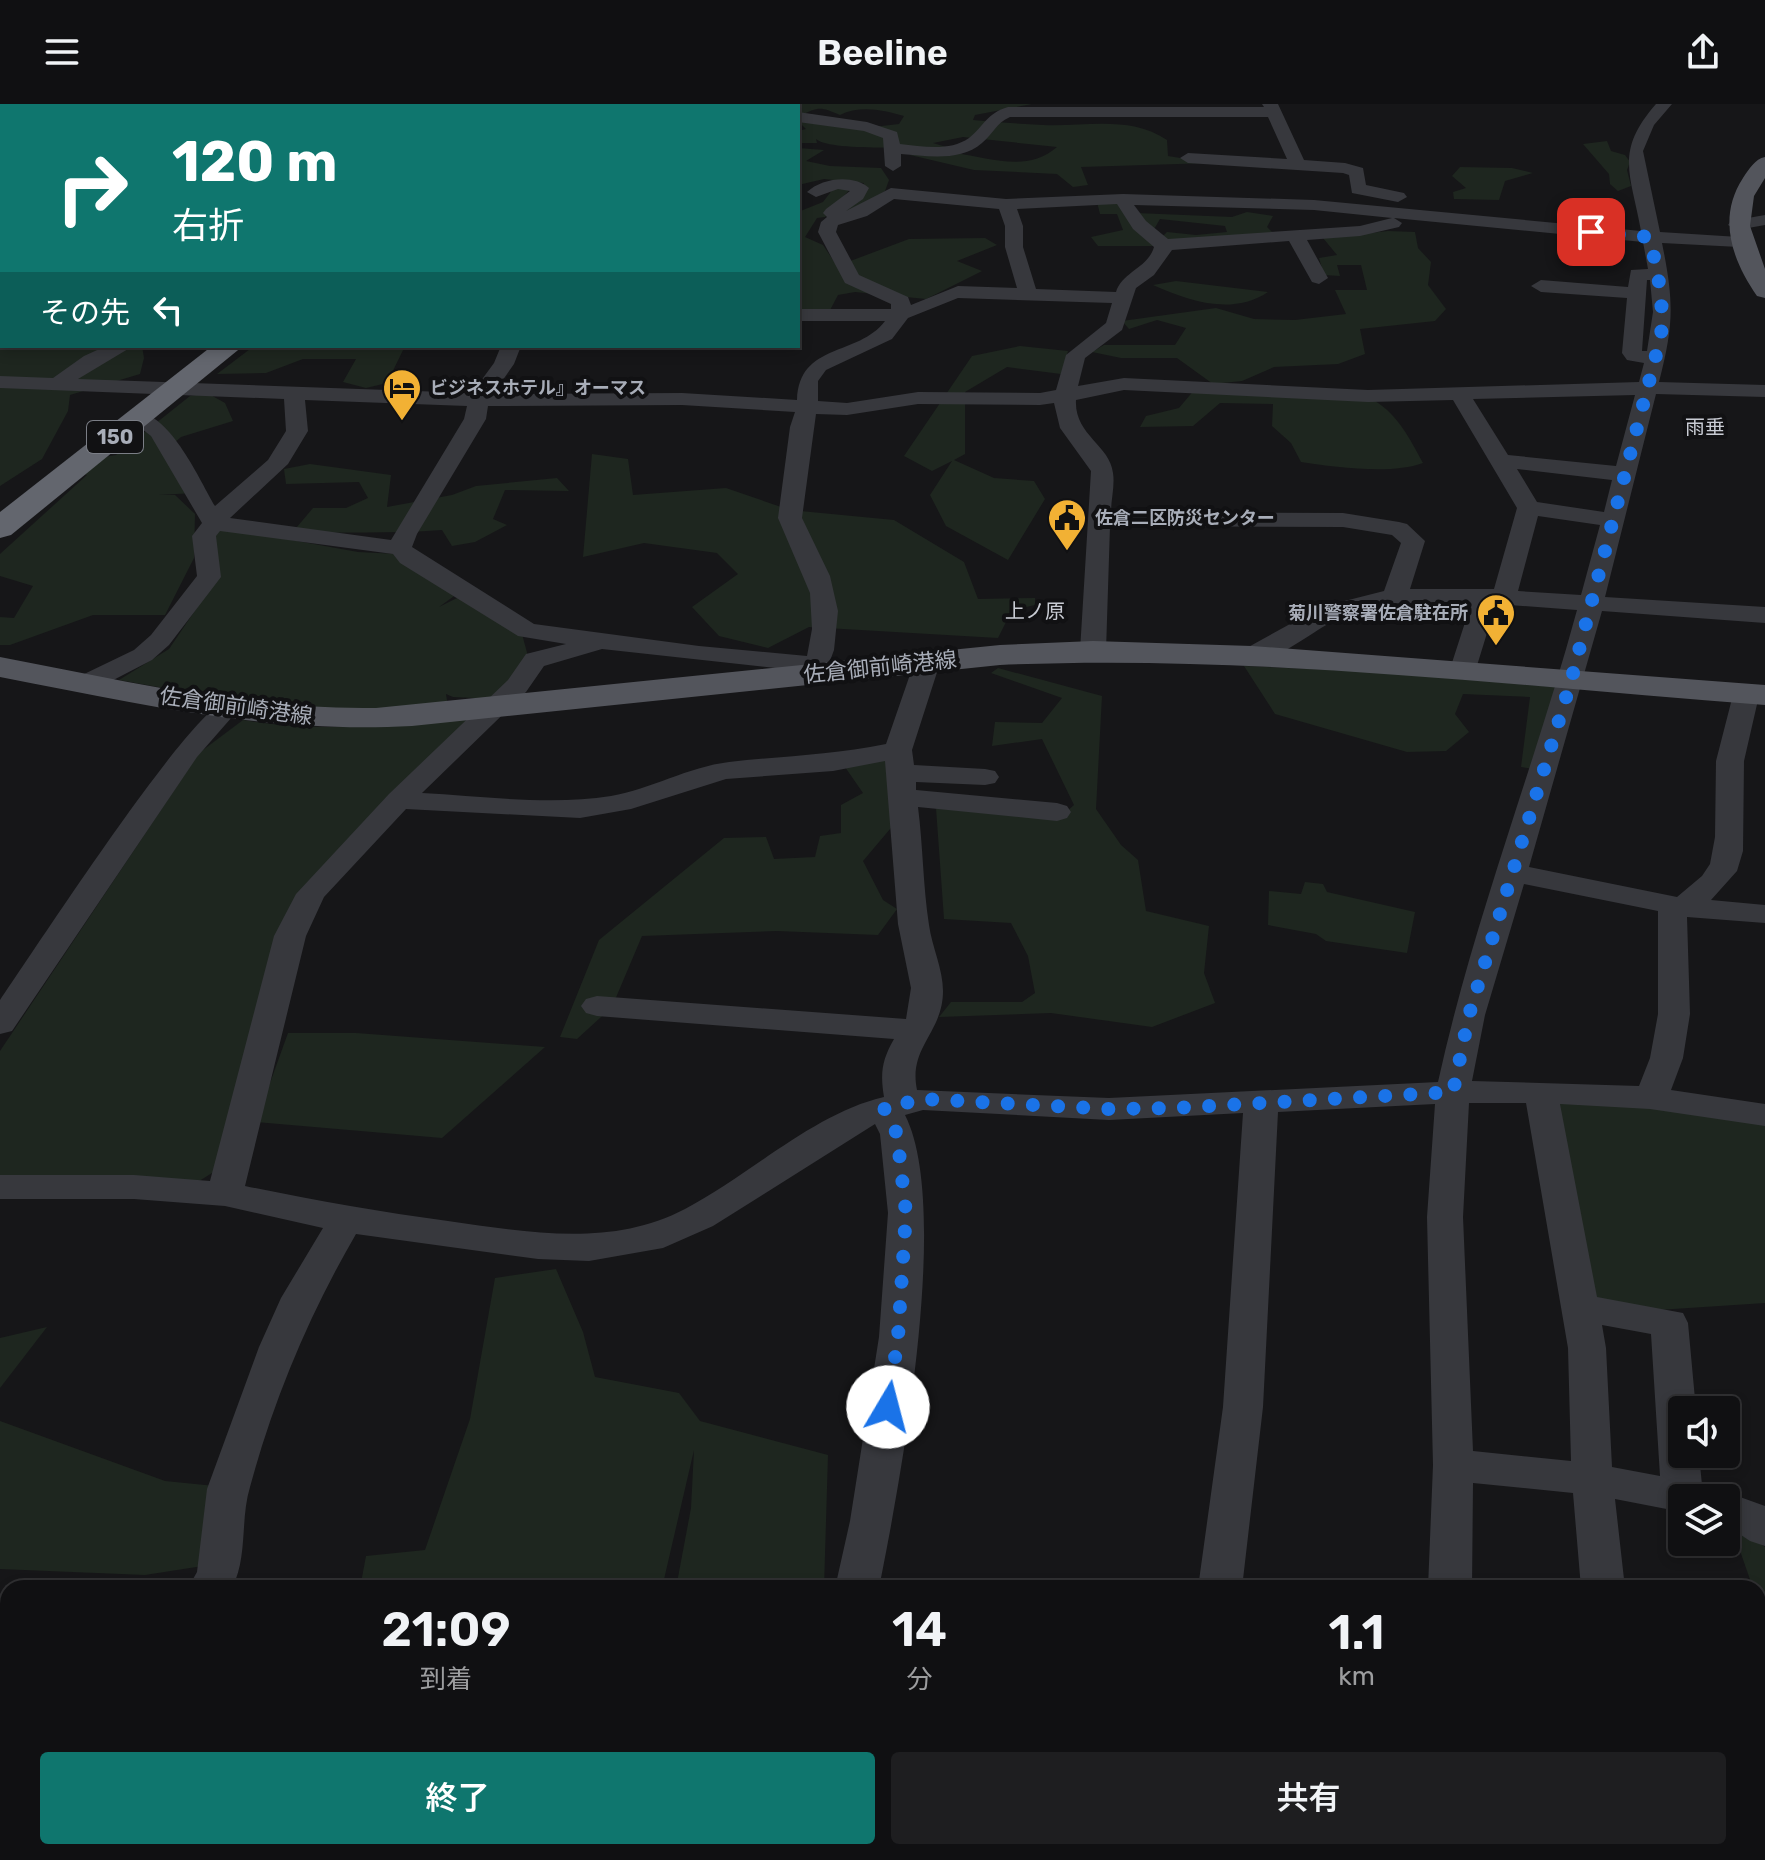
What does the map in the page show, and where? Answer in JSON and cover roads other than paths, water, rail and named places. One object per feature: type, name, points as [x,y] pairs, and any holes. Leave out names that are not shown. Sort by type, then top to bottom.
[{"type":"highway","name":"150","points":[[0,528],[139,418],[164,387],[206,348]]},
{"type":"highway","name":"150","points":[[0,508],[164,387],[226,348]]},
{"type":"main road","points":[[1761,277],[1738,233],[1741,200],[1750,181],[1765,163]]},
{"type":"main road","name":"佐倉御前崎港線","points":[[0,667],[267,715],[356,719],[491,708],[815,670],[1093,651],[1252,656],[1754,694]]},
{"type":"street","points":[[1450,1580],[1453,1465],[1445,1217],[1453,1092],[1469,1015],[1571,681],[1656,358],[1663,312],[1647,284],[1649,237],[1635,151],[1647,124],[1664,104]]},
{"type":"street","points":[[893,149],[956,149],[980,136],[996,115],[1008,112],[1271,108],[1298,165]]},
{"type":"street","points":[[800,117],[871,121],[891,135],[891,193]]},
{"type":"street","points":[[1188,158],[1353,170],[1357,172],[1358,189],[1364,192],[1436,199],[1432,216]]},
{"type":"street","points":[[816,192],[836,184],[860,188],[857,195],[822,221],[830,222],[861,212],[891,193],[1006,204],[1123,199],[1314,205],[1649,237],[1738,233],[1765,220]]},
{"type":"street","points":[[1123,199],[1130,215],[1149,236],[1164,245],[1360,231],[1399,221],[1410,214]]},
{"type":"street","points":[[1006,204],[1014,226],[1014,247],[1028,293]]},
{"type":"street","points":[[527,631],[815,670],[828,615],[821,581],[790,518],[801,427],[807,408],[808,381],[819,366],[885,335],[901,314],[901,301],[852,279],[827,232],[830,222]]},
{"type":"street","points":[[1295,235],[1319,278]]},
{"type":"street","points":[[1093,651],[1102,471],[1097,458],[1076,434],[1065,411],[1076,355],[1115,326],[1127,286],[1147,271],[1161,255],[1164,245]]},
{"type":"street","points":[[1541,286],[1647,284]]},
{"type":"street","points":[[800,315],[901,314],[921,310],[944,295],[958,292],[1123,298]]},
{"type":"street","points":[[59,383],[91,360],[118,348]]},
{"type":"street","points":[[400,548],[405,534],[475,419],[477,400],[490,379],[508,360],[511,348]]},
{"type":"street","points":[[0,382],[477,400],[682,399],[847,409],[918,398],[1040,399],[1124,384],[1368,396],[1649,388],[1765,391]]},
{"type":"street","points":[[87,683],[143,655],[160,640],[209,577],[204,536],[228,505],[277,464],[297,431],[294,392]]},
{"type":"street","points":[[1459,393],[1529,508]]},
{"type":"street","points":[[139,418],[160,432],[213,523]]},
{"type":"street","points":[[1500,461],[1623,474]]},
{"type":"street","points":[[1529,508],[1612,520]]},
{"type":"street","points":[[1462,672],[1529,508]]},
{"type":"street","points":[[1098,519],[1293,518],[1343,520],[1399,529],[1413,541],[1395,596]]},
{"type":"street","points":[[213,523],[400,548],[409,558],[527,631],[536,641],[535,660],[517,686],[399,800],[311,894],[290,936],[225,1194]]},
{"type":"street","points":[[1252,656],[1330,612],[1395,596],[1495,597],[1765,615]]},
{"type":"street","points":[[535,660],[601,642]]},
{"type":"street","points":[[859,1580],[871,1521],[898,1337],[906,1213],[893,1106],[900,1057],[925,1015],[927,988],[913,924],[900,773],[927,663]]},
{"type":"street","points":[[1650,1098],[1664,1065],[1675,1009],[1669,930],[1678,906],[1717,879],[1725,864],[1732,745],[1746,705],[1754,694]]},
{"type":"street","points":[[0,1024],[187,751],[226,709]]},
{"type":"street","points":[[399,800],[580,809],[621,803],[726,771],[833,763],[900,773],[1057,812]]},
{"type":"street","points":[[900,773],[985,777]]},
{"type":"street","points":[[1513,873],[1678,906],[1765,914]]},
{"type":"street","points":[[597,1006],[916,1030]]},
{"type":"street","points":[[0,1187],[134,1187],[225,1194],[346,1220],[538,1246],[589,1248],[663,1235],[700,1217],[858,1117],[923,1099],[1109,1109],[1453,1092],[1541,1092],[1650,1098],[1765,1115]]},
{"type":"street","points":[[1541,1092],[1587,1348],[1592,1479],[1602,1580]]},
{"type":"street","points":[[1221,1580],[1232,1519],[1245,1387],[1261,1102]]},
{"type":"street","points":[[214,1580],[218,1573],[228,1489],[278,1347],[300,1298],[346,1220]]},
{"type":"street","points":[[1580,1308],[1669,1323],[1687,1484]]},
{"type":"street","points":[[1453,1465],[1592,1479],[1668,1492]]},
{"type":"street","points":[[1740,1513],[1765,1529]]},
{"type":"place","name":"ビジネスホテル』オーマス","points":[[402,422]]},
{"type":"place","name":"佐倉二区防災センター","points":[[1067,552]]},
{"type":"place","name":"菊川警察署佐倉駐在所","points":[[1496,647]]},
{"type":"district","name":"雨垂","points":[[1705,427]]},
{"type":"district","name":"上ノ原","points":[[1035,611]]}]
